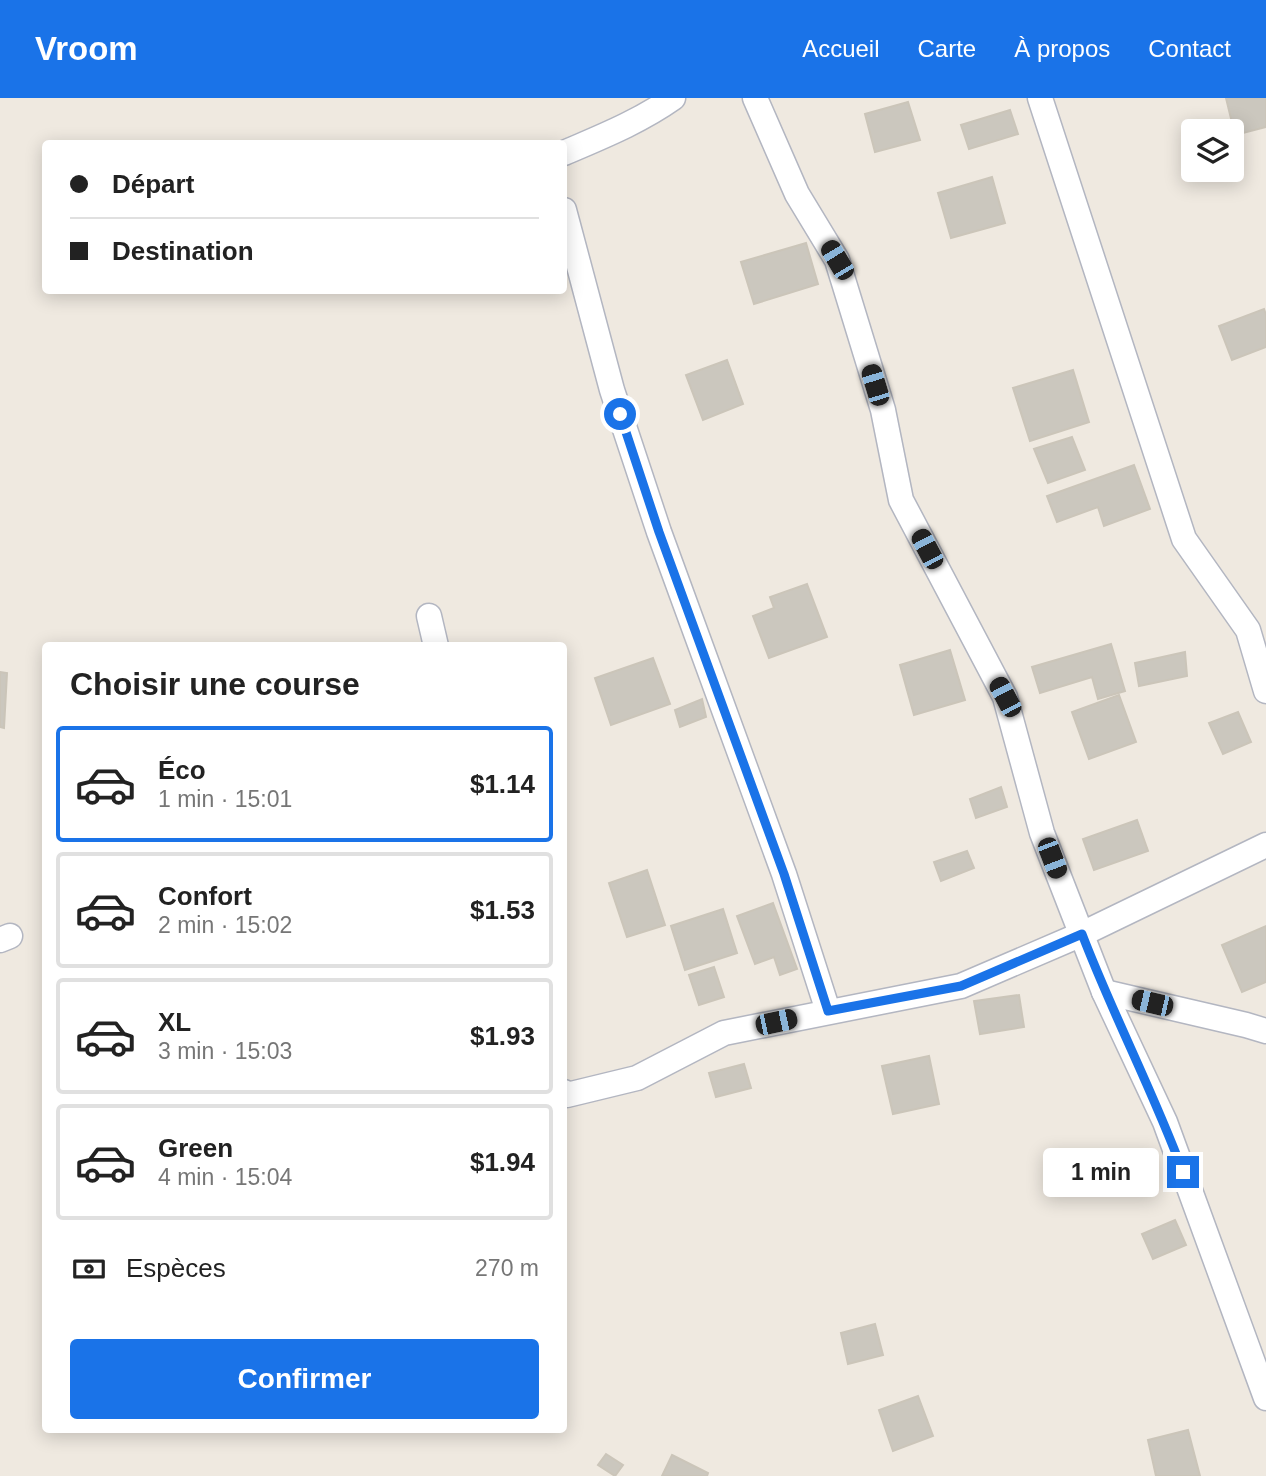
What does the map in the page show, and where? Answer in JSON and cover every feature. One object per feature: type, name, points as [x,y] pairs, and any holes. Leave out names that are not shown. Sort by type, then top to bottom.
[{"type":"street","points":[[567,152],[619,130],[657,110],[673,98]]},
{"type":"street","points":[[755,98],[797,194],[837,260],[883,410],[901,499],[1005,697],[1042,833],[1104,992],[1165,1122],[1266,1398]]},
{"type":"street","points":[[1040,98],[1184,539],[1248,630],[1266,691]]},
{"type":"street","points":[[567,221],[612,390],[659,532],[784,874],[828,1011]]},
{"type":"street","points":[[429,616],[435,642]]},
{"type":"street","points":[[567,1095],[637,1079],[724,1033],[961,986],[1082,934],[1266,845]]},
{"type":"street","points":[[1104,992],[1266,1031]]},
{"type":"building","points":[[1226,98],[1266,98],[1266,127],[1244,133],[1244,119],[1231,119]]},
{"type":"building","points":[[908,102],[920,140],[875,152],[865,114]]},
{"type":"building","points":[[1010,110],[1018,134],[969,149],[961,125]]},
{"type":"building","points":[[992,177],[1005,223],[951,238],[938,193]]},
{"type":"building","points":[[806,243],[818,284],[754,304],[741,262]]},
{"type":"building","points":[[1264,309],[1266,347],[1232,360],[1219,326]]},
{"type":"building","points":[[727,360],[743,404],[703,420],[686,375]]},
{"type":"building","points":[[1073,370],[1089,422],[1030,441],[1013,388]]},
{"type":"building","points":[[1072,437],[1085,470],[1048,483],[1034,449]]},
{"type":"building","points":[[1134,465],[1150,509],[1104,526],[1098,507],[1057,522],[1047,496]]},
{"type":"building","points":[[807,584],[827,637],[769,658],[753,616],[774,608],[770,597]]},
{"type":"building","points":[[1111,644],[1125,691],[1098,699],[1092,677],[1040,693],[1032,667]]},
{"type":"building","points":[[950,650],[965,700],[914,715],[900,665]]},
{"type":"building","points":[[1185,652],[1187,676],[1139,686],[1135,663]]},
{"type":"building","points":[[653,658],[670,704],[611,725],[595,678]]},
{"type":"building","points":[[0,672],[7,673],[4,728],[0,727]]},
{"type":"building","points":[[1119,695],[1136,742],[1089,759],[1072,712]]},
{"type":"building","points":[[702,699],[706,717],[680,727],[675,710]]},
{"type":"building","points":[[1238,712],[1251,742],[1223,754],[1209,723]]},
{"type":"building","points":[[1001,787],[1007,807],[976,818],[970,799]]},
{"type":"building","points":[[1137,820],[1148,851],[1094,870],[1083,839]]},
{"type":"building","points":[[967,851],[974,868],[941,881],[934,862]]},
{"type":"building","points":[[647,870],[665,925],[627,937],[609,883]]},
{"type":"building","points":[[773,903],[797,969],[780,975],[774,957],[755,964],[737,916]]},
{"type":"building","points":[[723,909],[737,953],[685,970],[671,926]]},
{"type":"building","points":[[1266,926],[1266,982],[1242,992],[1222,945]]},
{"type":"building","points":[[714,967],[724,997],[699,1005],[689,975]]},
{"type":"building","points":[[1019,995],[1024,1027],[980,1034],[974,1001]]},
{"type":"building","points":[[929,1056],[939,1104],[893,1114],[882,1066]]},
{"type":"building","points":[[744,1064],[751,1088],[716,1097],[709,1073]]},
{"type":"building","points":[[1175,1220],[1186,1245],[1153,1259],[1142,1234]]},
{"type":"building","points":[[875,1324],[883,1355],[848,1364],[841,1333]]},
{"type":"building","points":[[918,1396],[933,1436],[893,1451],[879,1410]]},
{"type":"building","points":[[1188,1430],[1200,1476],[1156,1476],[1148,1440]]},
{"type":"building","points":[[606,1454],[623,1465],[615,1476],[598,1465]]},
{"type":"building","points":[[672,1455],[708,1473],[707,1476],[662,1476]]},
{"type":"route","points":[[620,414],[659,532],[784,874],[828,1011],[961,986],[1082,934],[1104,992],[1165,1122],[1183,1172]]}]
